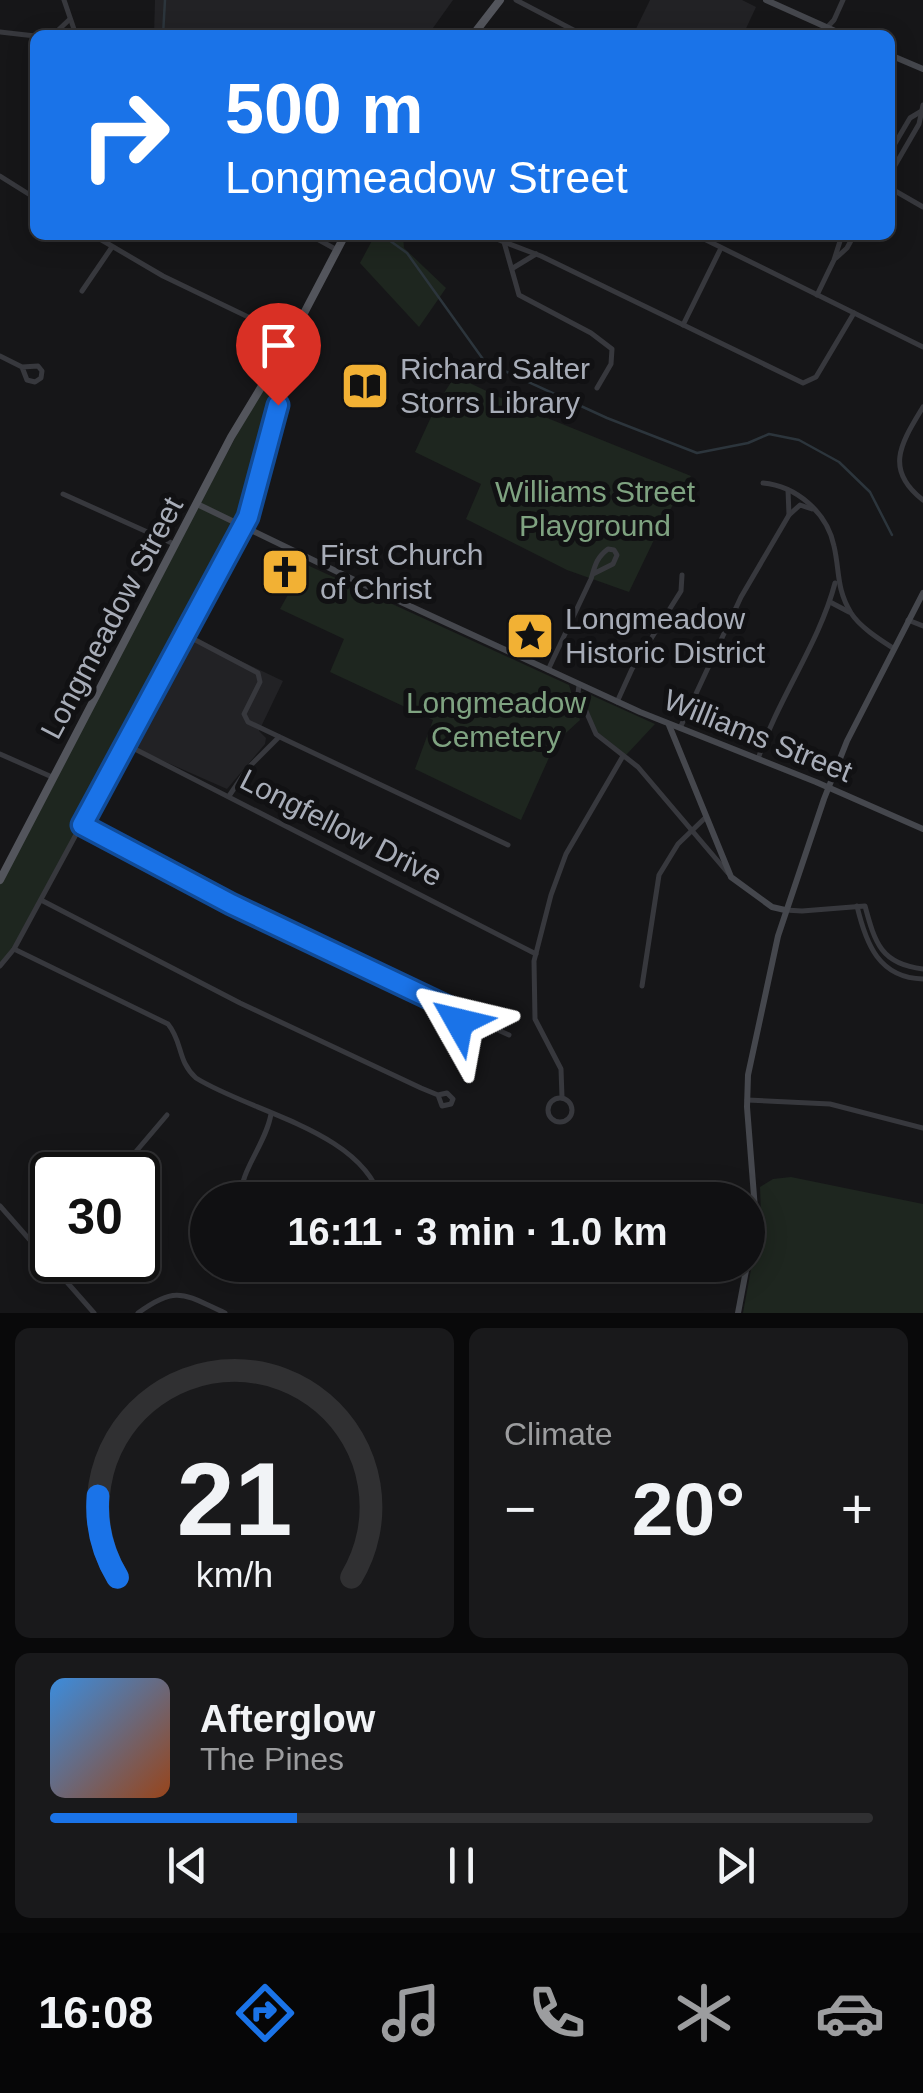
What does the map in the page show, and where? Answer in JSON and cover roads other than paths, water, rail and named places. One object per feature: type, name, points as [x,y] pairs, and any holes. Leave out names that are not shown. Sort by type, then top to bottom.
[{"type":"main road","points":[[478,30],[500,0]]},
{"type":"main road","points":[[766,0],[833,30]]},
{"type":"main road","points":[[895,57],[923,69]]},
{"type":"main road","name":"Longmeadow Street","points":[[0,880],[231,437],[291,338],[342,240]]},
{"type":"main road","name":"Williams Street","points":[[197,504],[617,702],[923,829]]},
{"type":"main road","points":[[753,1182],[747,1100],[750,1063],[786,910],[828,788],[858,717],[923,593]]},
{"type":"main road","points":[[669,724],[732,876],[768,905],[786,910]]},
{"type":"main road","points":[[738,1313],[744,1282]]},
{"type":"street","points":[[64,0],[74,30]]},
{"type":"street","points":[[516,0],[573,30]]},
{"type":"street","points":[[824,30],[843,0]]},
{"type":"street","points":[[58,30],[70,19]]},
{"type":"street","points":[[0,32],[30,35]]},
{"type":"street","points":[[895,144],[921,108]]},
{"type":"street","points":[[895,165],[919,124],[921,108]]},
{"type":"street","points":[[0,176],[30,195]]},
{"type":"street","points":[[895,191],[923,207]]},
{"type":"street","points":[[102,240],[164,276],[291,338]]},
{"type":"street","points":[[319,240],[337,250]]},
{"type":"street","points":[[499,240],[536,254],[785,377],[806,383],[819,374],[854,312]]},
{"type":"street","points":[[706,240],[922,346]]},
{"type":"street","points":[[816,295],[840,240]]},
{"type":"street","points":[[834,260],[851,240]]},
{"type":"street","points":[[504,242],[513,268],[513,284],[522,298],[612,348],[611,364],[597,388]]},
{"type":"street","points":[[82,291],[112,246]]},
{"type":"street","points":[[683,325],[721,248]]},
{"type":"street","points":[[513,268],[536,254]]},
{"type":"street","points":[[0,356],[22,367]]},
{"type":"street","points":[[0,966],[14,949],[244,526],[280,394],[267,378]]},
{"type":"street","points":[[923,407],[903,443],[899,463],[906,484],[923,500]]},
{"type":"street","points":[[758,759],[830,602],[836,580],[833,540],[817,512],[788,490],[763,483]]},
{"type":"street","points":[[788,490],[789,515]]},
{"type":"street","points":[[63,494],[176,545]]},
{"type":"street","points":[[680,728],[742,597],[789,515],[800,505],[817,512]]},
{"type":"street","points":[[548,670],[596,560],[614,550],[613,564],[592,574]]},
{"type":"street","points":[[617,702],[681,590],[682,575]]},
{"type":"street","points":[[836,580],[852,613]]},
{"type":"street","points":[[830,602],[852,613],[893,648]]},
{"type":"street","points":[[908,620],[923,626]]},
{"type":"street","points":[[184,634],[260,675],[244,717],[250,724],[508,845]]},
{"type":"street","points":[[579,684],[578,693],[594,731],[641,770],[732,876]]},
{"type":"street","points":[[229,796],[248,768],[279,737]]},
{"type":"street","name":"Longfellow Drive","points":[[126,744],[536,954]]},
{"type":"street","points":[[0,754],[54,778]]},
{"type":"street","points":[[562,1097],[548,1107],[557,1122],[571,1113],[570,1105],[562,1097],[562,1074],[535,1020],[532,981],[536,954],[566,854],[623,756]]},
{"type":"street","points":[[642,986],[659,875],[669,856],[706,816]]},
{"type":"street","points":[[82,825],[231,904],[450,1008],[464,1005],[467,1016],[509,1036]]},
{"type":"street","points":[[41,900],[240,1003],[438,1094]]},
{"type":"street","points":[[857,906],[864,936],[877,960],[900,976],[923,979]]},
{"type":"street","points":[[786,910],[865,906],[874,936],[888,957],[902,966],[923,970]]},
{"type":"street","points":[[14,949],[168,1024],[177,1037],[184,1066],[196,1078],[340,1149],[366,1171],[372,1182]]},
{"type":"street","points":[[450,1008],[453,1022],[462,1022],[467,1016]]},
{"type":"street","points":[[747,1100],[830,1104],[923,1128]]},
{"type":"street","points":[[243,1182],[267,1132],[271,1114]]},
{"type":"street","points":[[136,1152],[168,1115]]},
{"type":"street","points":[[0,1206],[30,1239]]},
{"type":"street","points":[[67,1282],[94,1313]]},
{"type":"street","points":[[138,1313],[171,1294],[186,1296],[207,1310],[224,1313]]},
{"type":"waterway","points":[[163,30],[165,0]]},
{"type":"waterway","points":[[389,240],[407,253],[485,362],[607,418],[697,453],[748,443],[769,434],[799,440],[839,462],[870,492],[892,535]]},
{"type":"place","name":"Richard Salter Storrs Library","points":[[365,386]]},
{"type":"place","name":"First Church of Christ","points":[[285,572]]},
{"type":"place","name":"Longmeadow Historic District","points":[[530,636]]},
{"type":"park label","name":"Williams Street Playground","points":[[595,509]]},
{"type":"park label","name":"Longmeadow Cemetery","points":[[496,720]]}]
